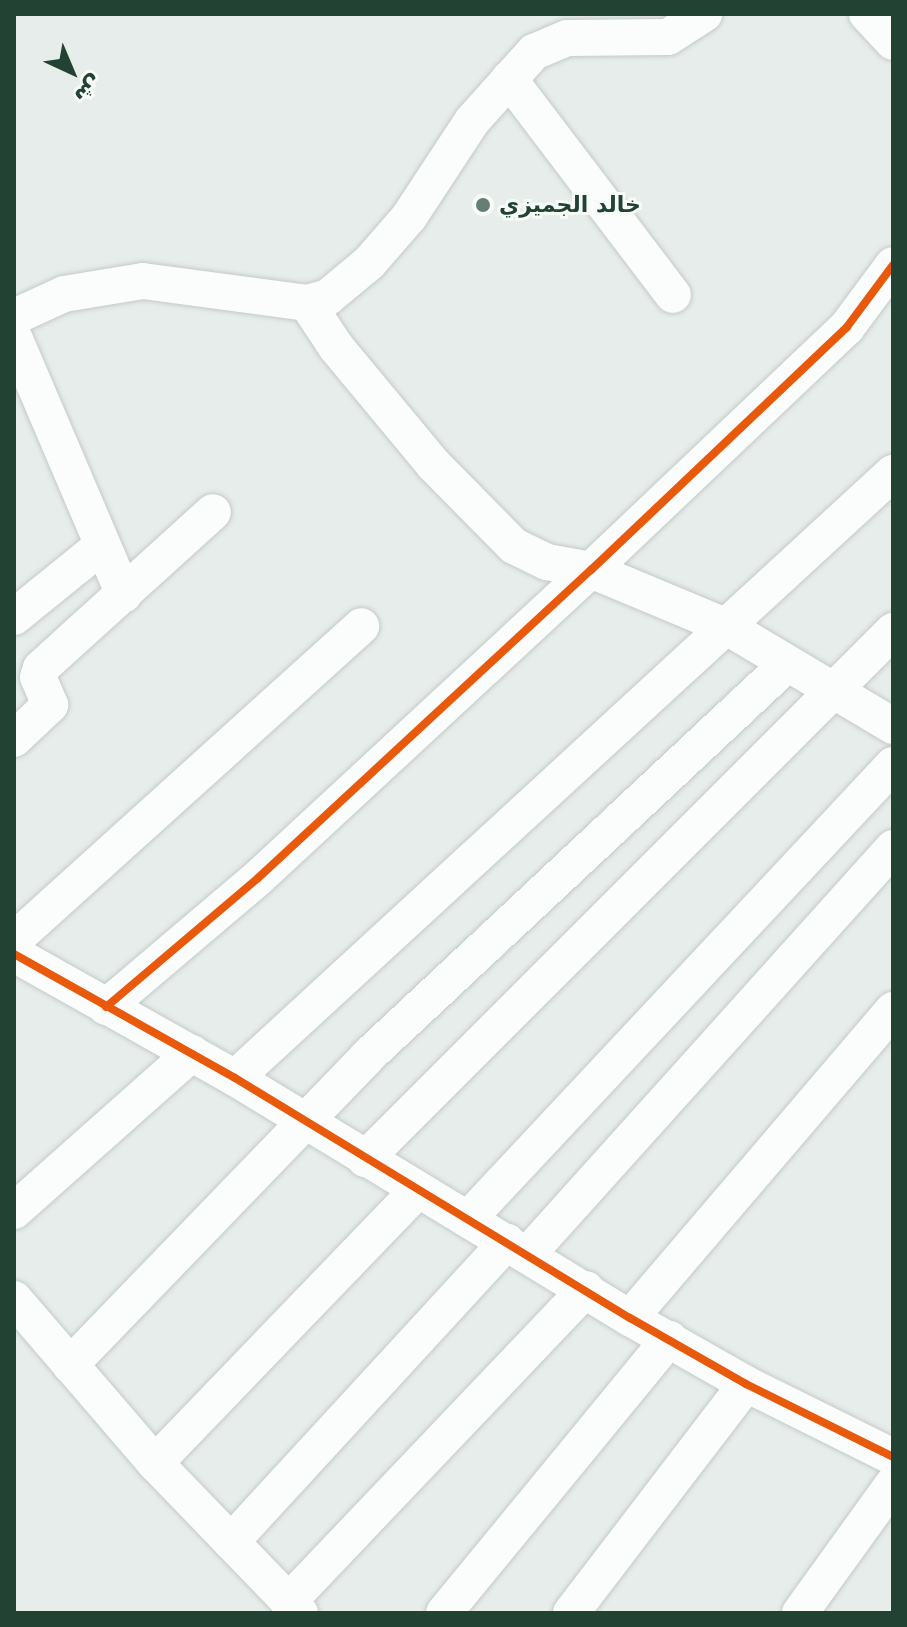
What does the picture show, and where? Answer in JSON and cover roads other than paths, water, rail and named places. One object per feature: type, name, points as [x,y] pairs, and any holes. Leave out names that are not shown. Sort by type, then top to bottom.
[{"type":"street","points":[[14,317],[64,294],[143,281],[307,303],[340,290],[369,263],[509,79],[551,42],[586,36],[668,37],[704,14]]},
{"type":"street","points":[[867,14],[893,42]]},
{"type":"street","points":[[509,79],[673,295]]},
{"type":"street","points":[[106,1007],[258,878],[591,570],[847,327],[893,265]]},
{"type":"street","points":[[307,303],[365,384],[501,537],[547,562],[591,570],[727,627],[833,690],[886,710]]},
{"type":"street","points":[[14,337],[124,595]]},
{"type":"street","points":[[235,1078],[376,943],[893,473]]},
{"type":"street","points":[[14,739],[50,705],[38,671],[213,512]]},
{"type":"street","points":[[14,617],[103,545]]},
{"type":"street","points":[[14,940],[361,626]]},
{"type":"street","points":[[365,1159],[893,631]]},
{"type":"street","points":[[70,1365],[367,1057],[787,664]]},
{"type":"street","points":[[468,1219],[893,765]]},
{"type":"street","points":[[231,1542],[517,1248],[893,848]]},
{"type":"street","points":[[14,954],[235,1078],[630,1318],[746,1384],[893,1457]]},
{"type":"street","points":[[630,1318],[893,1010]]},
{"type":"street","points":[[14,1211],[192,1053]]},
{"type":"street","points":[[155,1463],[418,1190]]},
{"type":"street","points":[[14,1299],[155,1463],[294,1608],[586,1289]]},
{"type":"street","points":[[444,1613],[669,1339]]},
{"type":"street","points":[[571,1613],[746,1384]]},
{"type":"street","points":[[800,1613],[893,1484]]},
{"type":"place","name":"خالد الجميزي","points":[[483,205]]}]
